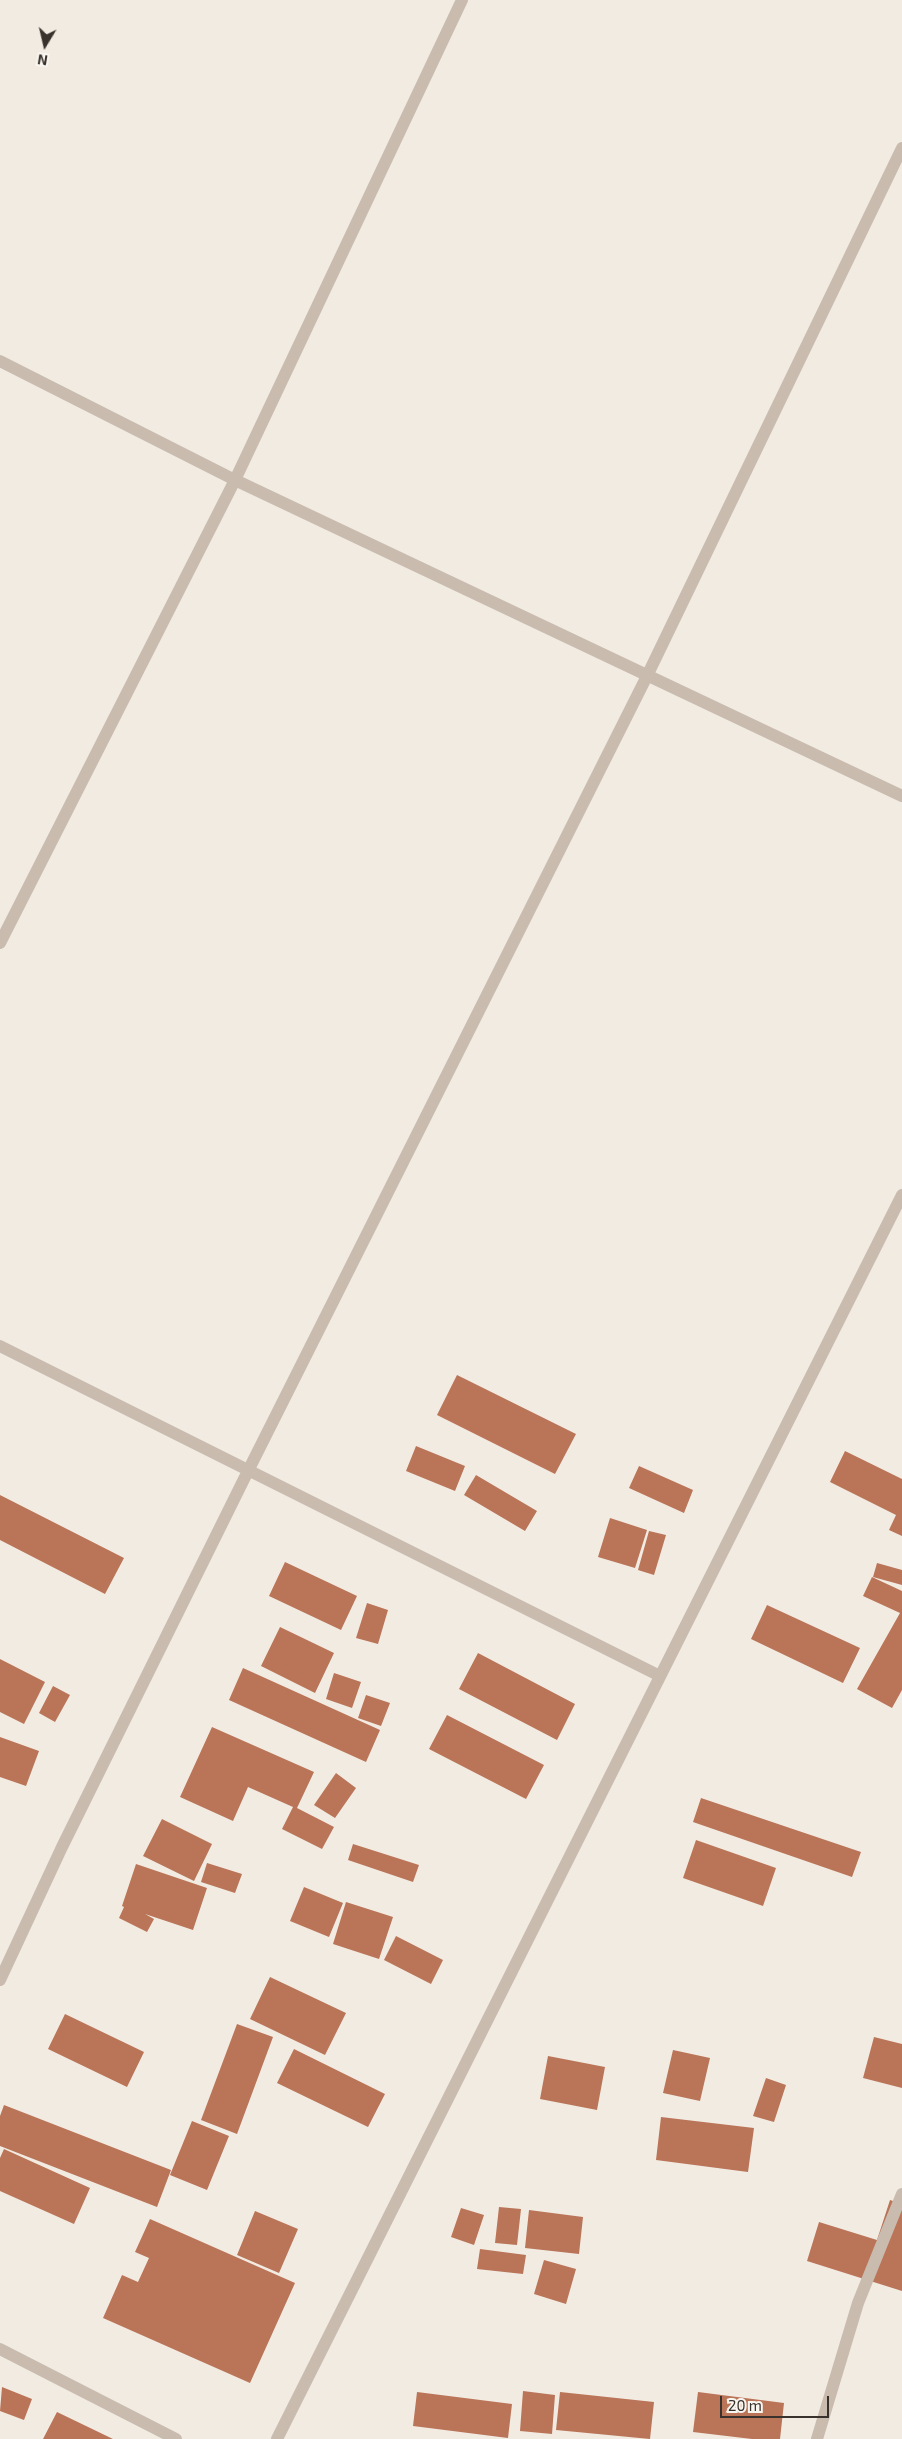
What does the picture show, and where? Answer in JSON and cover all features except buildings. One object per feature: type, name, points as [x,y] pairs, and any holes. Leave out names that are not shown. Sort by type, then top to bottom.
[{"type":"street","points":[[0,943],[235,480],[462,0]]},
{"type":"street","points":[[0,1980],[62,1847],[248,1472],[647,676],[902,148]]},
{"type":"street","points":[[0,361],[235,480],[902,796]]},
{"type":"street","points":[[277,2439],[902,1195]]},
{"type":"street","points":[[0,1346],[248,1472],[660,1676]]},
{"type":"street","points":[[817,2439],[858,2303],[902,2194]]},
{"type":"street","points":[[0,2348],[176,2439]]}]
